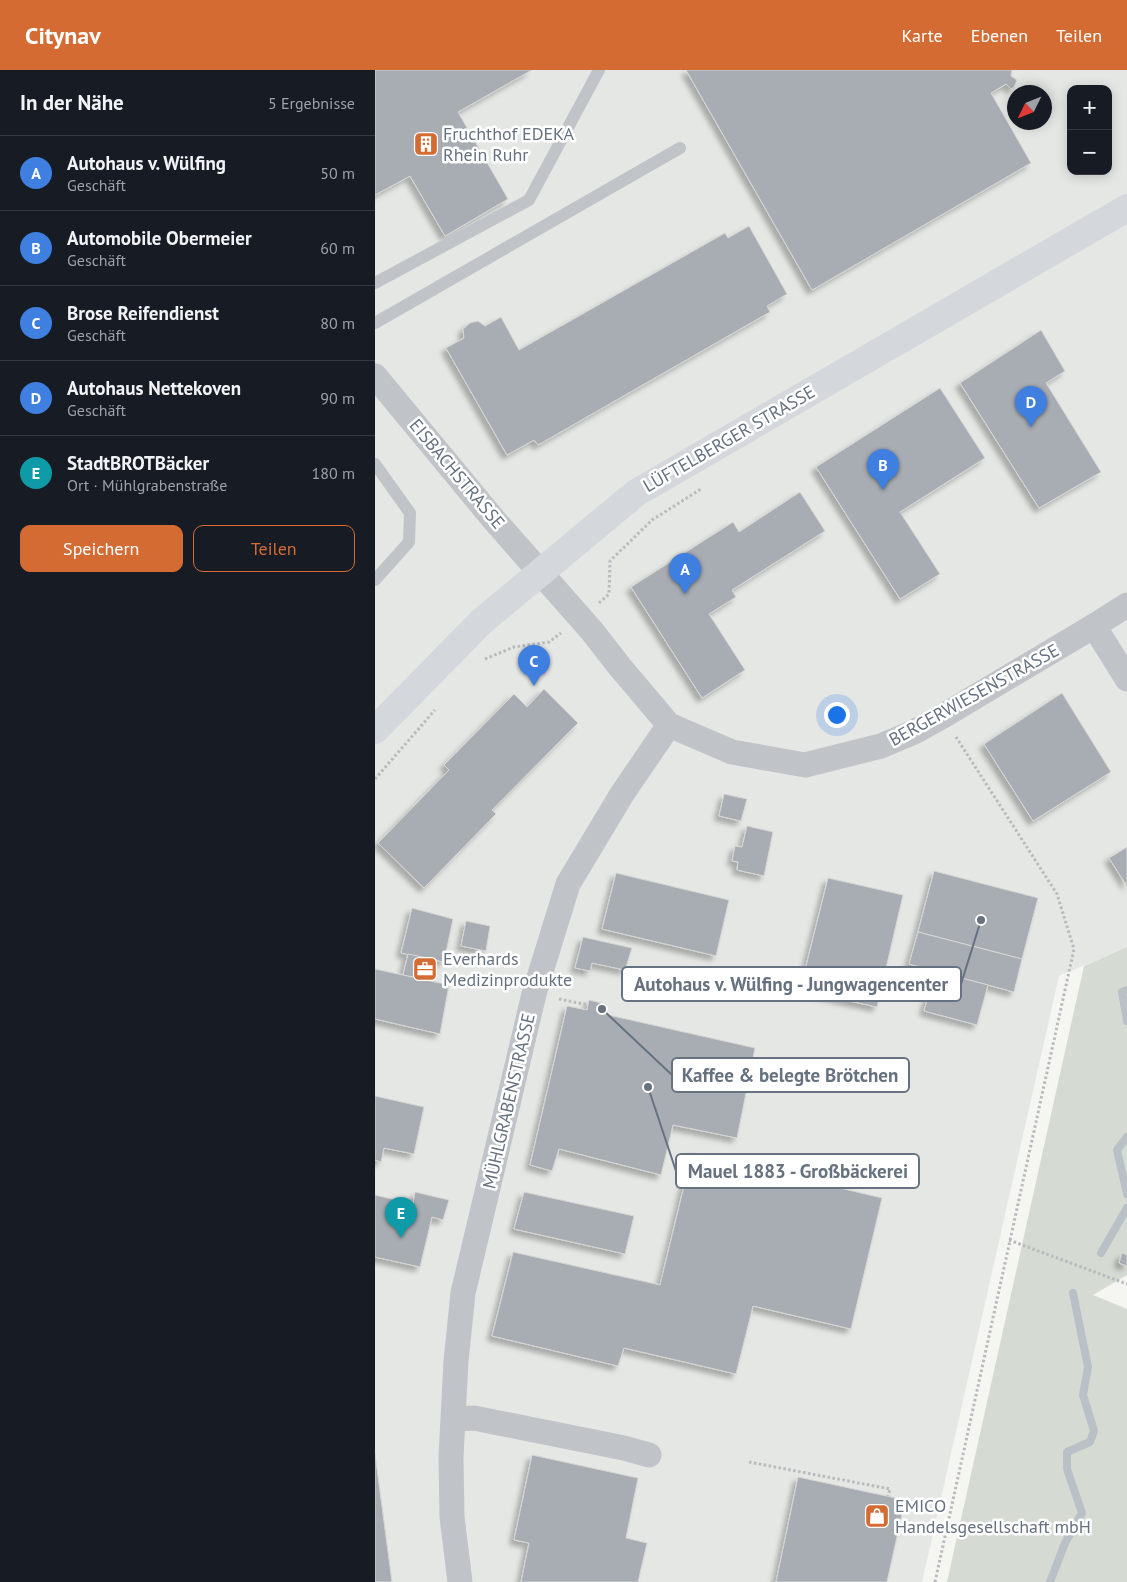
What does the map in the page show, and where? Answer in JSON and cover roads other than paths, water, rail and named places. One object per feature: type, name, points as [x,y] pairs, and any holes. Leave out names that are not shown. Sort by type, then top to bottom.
[{"type":"main road","name":"LÜFTELBERGER STRASSE","points":[[375,730],[481,622],[635,493],[1127,208]]},
{"type":"street","name":"EISBACHSTRASSE","points":[[375,376],[495,521],[540,571]]},
{"type":"street","name":"BERGERWIESENSTRASSE","points":[[540,571],[669,725],[732,752],[805,765],[881,746],[914,732],[1127,605]]},
{"type":"street","points":[[1094,626],[1127,679]]},
{"type":"street","name":"MÜHLGRABENSTRASSE","points":[[460,1582],[452,1517],[451,1458],[456,1361],[463,1292],[534,994],[568,884],[622,794],[669,725]]},
{"type":"street","points":[[453,1419],[474,1418],[649,1454]]},
{"type":"lane","points":[[375,283],[529,200],[599,70]]},
{"type":"lane","points":[[375,323],[680,148]]},
{"type":"lane","points":[[375,464],[409,513],[409,542],[375,580]]},
{"type":"waterway","points":[[1127,990],[1122,992],[1127,1021]]},
{"type":"waterway","points":[[1127,1137],[1117,1150],[1127,1194]]},
{"type":"waterway","points":[[1101,1253],[1127,1208]]},
{"type":"waterway","points":[[1050,1582],[1065,1543],[1082,1513],[1067,1469],[1067,1452],[1090,1442],[1094,1431],[1083,1395],[1088,1367],[1073,1293]]},
{"type":"place","name":"Fruchthof EDEKA Rhein Ruhr","points":[[426,144]]},
{"type":"place","name":"Autohaus Nettekoven","points":[[1031,427]]},
{"type":"place","name":"Automobile Obermeier","points":[[883,490]]},
{"type":"place","name":"Autohaus v. Wülfing","points":[[685,594]]},
{"type":"place","name":"Brose Reifendienst","points":[[534,686]]},
{"type":"place","name":"Autohaus v. Wülfing - Jungwagencenter","points":[[981,920]]},
{"type":"place","name":"Everhards Medizinprodukte","points":[[425,969]]},
{"type":"place","name":"Kaffee & belegte Brötchen","points":[[602,1009]]},
{"type":"place","name":"Mauel 1883 - Großbäckerei","points":[[648,1087]]},
{"type":"place","name":"StadtBROTBäcker","points":[[401,1238]]},
{"type":"place","name":"EMICO Handelsgesellschaft mbH","points":[[877,1516]]}]
